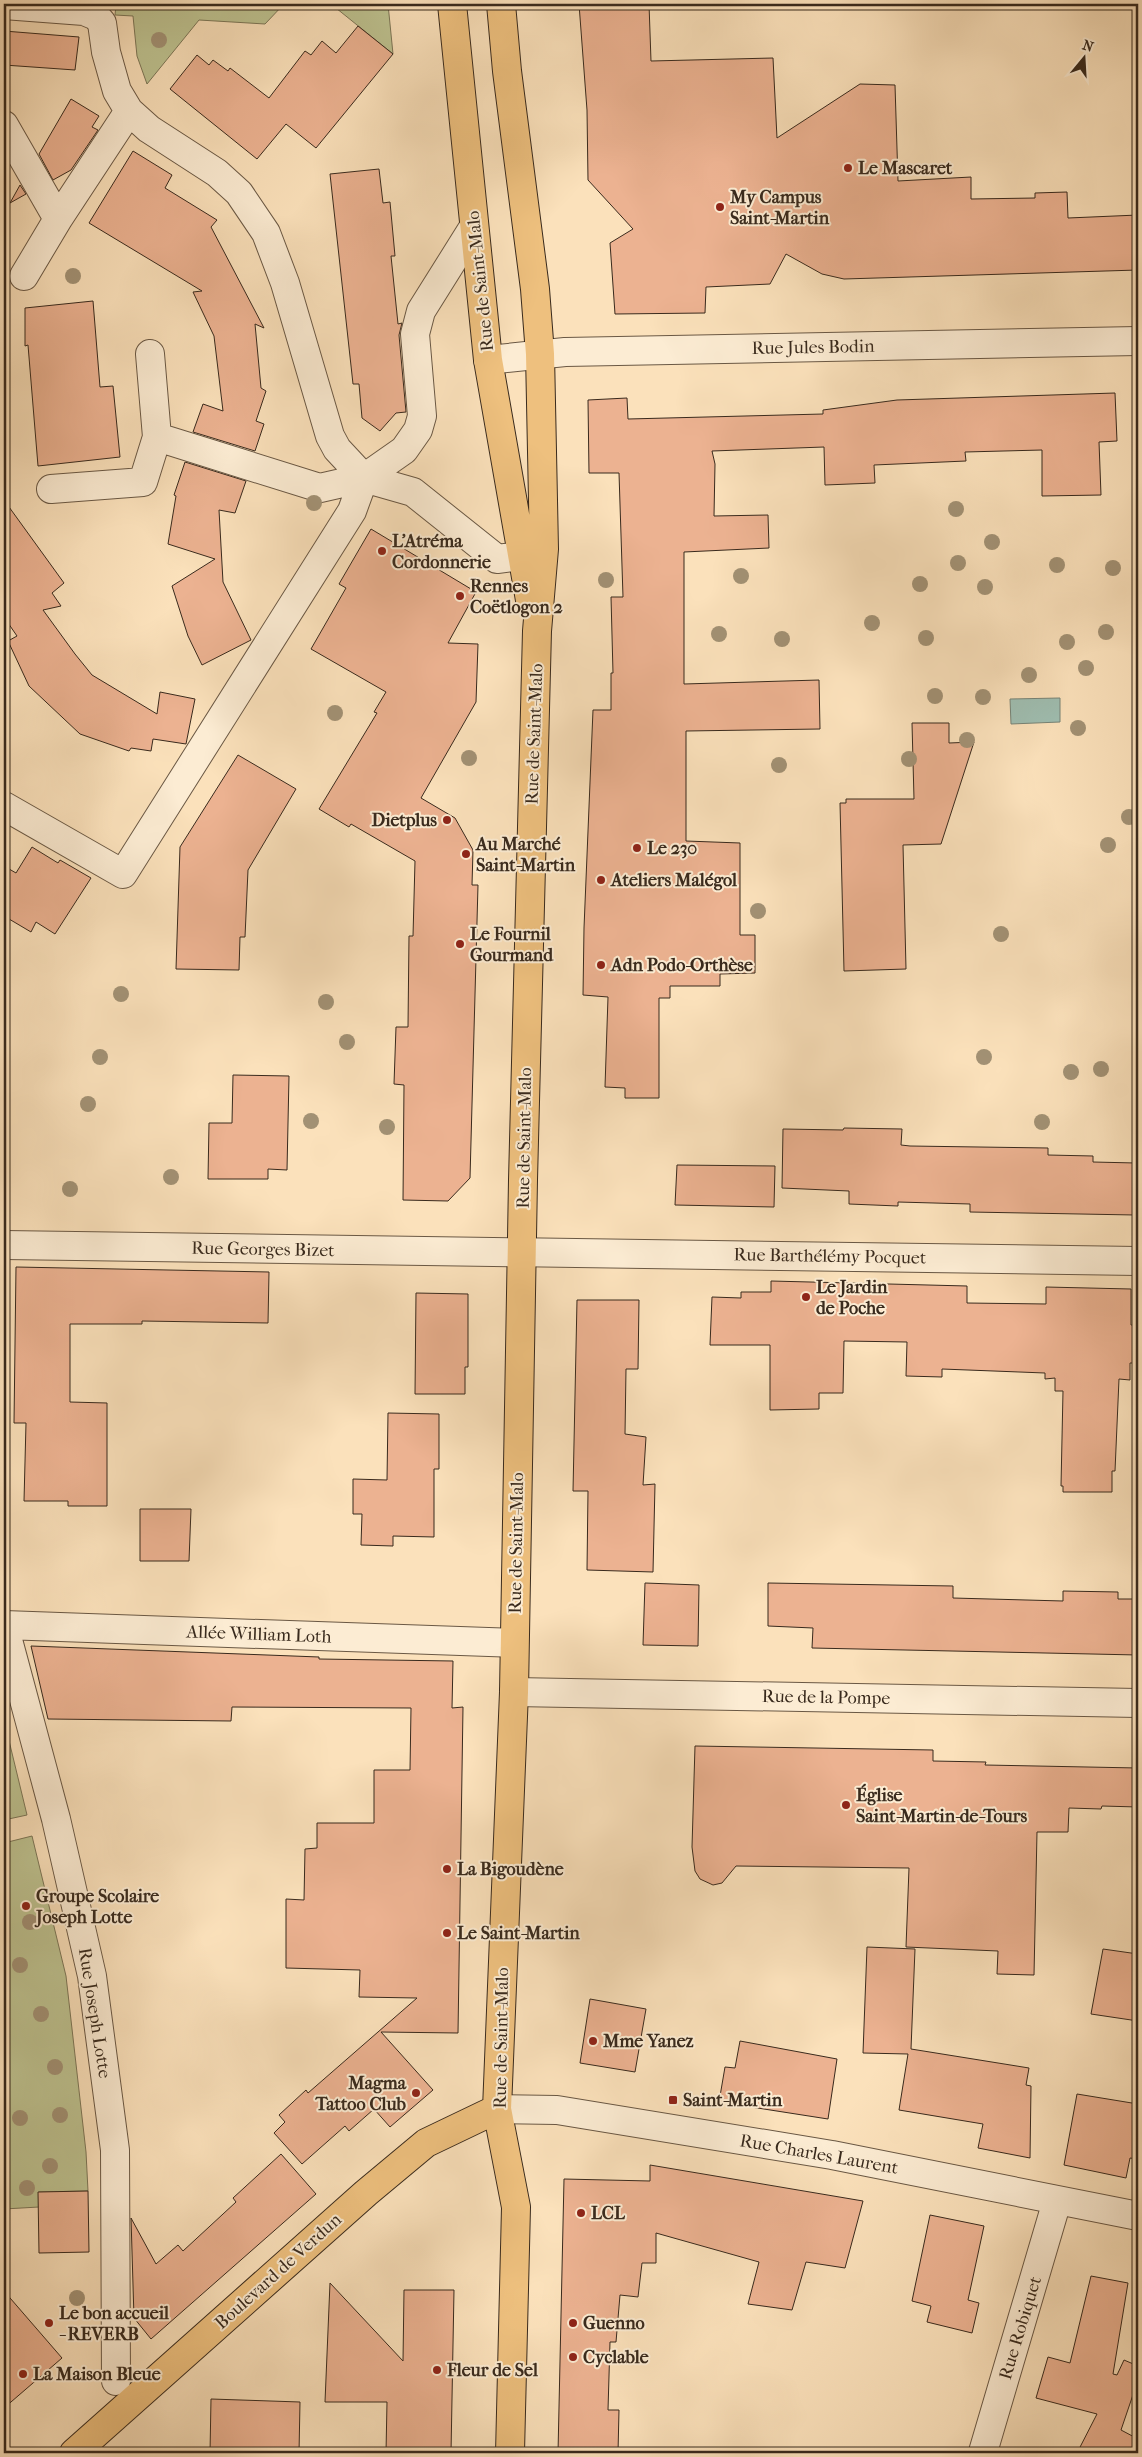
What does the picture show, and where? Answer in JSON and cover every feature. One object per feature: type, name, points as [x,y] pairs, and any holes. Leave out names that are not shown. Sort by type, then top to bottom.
[{"type":"main road","name":"Rue de Saint-Malo","points":[[452,4],[488,360],[533,553]]},
{"type":"main road","name":"Rue de Saint-Malo","points":[[501,4],[506,71],[535,289],[540,354],[533,553],[537,631],[522,1252],[514,1692],[497,2109],[516,2207],[510,2453]]},
{"type":"main road","name":"Boulevard de Verdun","points":[[74,2453],[366,2193],[426,2144],[497,2109]]},
{"type":"street","points":[[4,5],[84,11],[96,16],[102,24],[106,52],[117,91],[129,111],[150,129],[217,174],[239,193],[254,213],[276,255],[330,436],[337,449],[364,478],[413,492],[497,558],[533,553]]},
{"type":"street","points":[[24,276],[58,219],[129,111]]},
{"type":"street","points":[[4,126],[58,219]]},
{"type":"street","points":[[157,437],[320,488],[364,478],[404,450],[418,430],[422,416],[415,334],[421,311],[474,228]]},
{"type":"street","name":"Rue Jules Bodin","points":[[488,360],[540,354],[1138,341]]},
{"type":"street","points":[[51,489],[143,482],[157,437],[150,354]]},
{"type":"street","points":[[4,806],[123,874],[352,511],[364,478]]},
{"type":"street","name":"Rue Georges Bizet","points":[[4,1245],[522,1252]]},
{"type":"street","name":"Rue Barthélémy Pocquet","points":[[522,1252],[1138,1261]]},
{"type":"street","name":"Allée William Loth","points":[[4,1625],[514,1643]]},
{"type":"street","name":"Rue Joseph Lotte","points":[[4,1625],[56,1819],[92,1976],[115,2150],[116,2381]]},
{"type":"street","name":"Rue de la Pompe","points":[[514,1692],[1138,1703]]},
{"type":"street","name":"Rue Charles Laurent","points":[[497,2109],[557,2110],[582,2114],[832,2156],[1138,2216]]},
{"type":"street","name":"Rue Robiquet","points":[[986,2453],[983,2452],[1057,2201]]},
{"type":"green space","points":[[116,4],[284,4],[265,24],[199,20],[147,84],[137,56],[133,16],[115,15]]},
{"type":"green space","points":[[331,4],[388,4],[393,54]]},
{"type":"green space","points":[[4,1720],[27,1815],[4,1820]]},
{"type":"green space","name":"Groupe Scolaire Joseph Lotte","points":[[32,1836],[66,1976],[86,2152],[88,2191],[39,2192],[39,2207],[4,2209],[4,1843]]},
{"type":"shaded area","points":[[1060,698],[1060,722],[1011,724],[1010,699]]},
{"type":"building","points":[[579,4],[649,4],[651,61],[773,58],[777,138],[860,84],[895,85],[898,181],[971,177],[971,199],[1035,198],[1035,193],[1067,192],[1068,218],[1138,215],[1138,270],[844,279],[822,274],[786,254],[770,284],[706,287],[705,313],[615,314],[610,243],[633,229],[588,180],[587,110]]},
{"type":"building","points":[[358,26],[393,54],[316,148],[286,124],[257,159],[170,89],[197,55],[209,65],[213,60],[228,71],[230,68],[269,98],[305,51],[311,55],[322,41],[336,53]]},
{"type":"building","points":[[4,31],[79,37],[75,70],[4,65]]},
{"type":"building","points":[[71,99],[99,116],[92,127],[98,130],[71,170],[53,180],[39,154]]},
{"type":"building","points":[[133,151],[172,175],[165,188],[217,220],[211,227],[264,328],[255,324],[261,388],[266,391],[256,421],[264,424],[255,451],[193,432],[203,404],[223,411],[214,336],[193,292],[202,291],[89,223]]},
{"type":"building","points":[[379,169],[383,203],[390,202],[395,256],[391,256],[398,324],[402,323],[399,335],[406,412],[396,413],[380,431],[362,418],[359,384],[353,384],[330,174]]},
{"type":"building","points":[[20,185],[26,194],[10,203]]},
{"type":"building","points":[[93,301],[100,387],[113,386],[120,457],[38,466],[28,345],[25,346],[25,308]]},
{"type":"building","points":[[1115,393],[1117,441],[1099,442],[1101,495],[1042,496],[1042,450],[965,452],[966,461],[874,465],[875,483],[825,485],[824,447],[712,451],[715,464],[714,516],[768,515],[769,548],[684,552],[684,684],[819,680],[820,729],[686,731],[686,841],[740,843],[740,935],[755,935],[755,973],[720,974],[720,986],[670,986],[670,998],[659,998],[659,1098],[625,1098],[625,1088],[605,1087],[608,997],[583,995],[584,928],[593,710],[611,710],[611,673],[613,673],[611,597],[623,597],[619,473],[589,473],[588,400],[627,398],[628,419],[823,414],[823,410],[897,400]]},
{"type":"building","points":[[185,462],[246,481],[235,513],[219,510],[223,582],[251,640],[202,665],[188,636],[172,586],[215,559],[168,544],[176,496],[174,495]]},
{"type":"building","points":[[4,500],[64,583],[52,593],[61,606],[43,610],[75,654],[92,675],[157,714],[160,692],[195,699],[186,744],[153,739],[151,751],[131,748],[129,751],[80,734],[29,686],[8,641],[17,636],[6,620],[4,621]]},
{"type":"building","points":[[371,529],[476,592],[448,643],[478,644],[476,702],[421,798],[455,818],[473,850],[472,885],[478,885],[470,1178],[448,1201],[403,1200],[404,1085],[394,1084],[396,1027],[408,1027],[409,936],[413,936],[415,861],[351,824],[349,827],[319,809],[377,713],[374,712],[386,692],[311,649],[346,588],[339,584]]},
{"type":"building","points":[[912,723],[949,723],[949,743],[974,742],[941,844],[903,845],[906,969],[844,971],[840,803],[846,803],[846,799],[914,799]]},
{"type":"building","points":[[238,755],[296,789],[248,870],[245,937],[240,937],[239,970],[176,969],[180,847]]},
{"type":"building","points":[[32,847],[58,863],[60,860],[91,878],[55,934],[36,922],[31,932],[4,916],[4,866],[16,873]]},
{"type":"building","points":[[233,1075],[289,1076],[287,1170],[268,1169],[268,1179],[208,1179],[209,1123],[232,1123]]},
{"type":"building","points":[[844,1128],[902,1129],[901,1145],[1048,1148],[1048,1155],[1093,1156],[1093,1162],[1136,1163],[1135,1215],[970,1212],[970,1204],[898,1202],[898,1206],[849,1204],[849,1191],[782,1188],[783,1129],[843,1130]]},
{"type":"building","points":[[677,1165],[775,1166],[774,1207],[675,1205]]},
{"type":"building","points":[[16,1267],[269,1272],[268,1323],[142,1321],[142,1324],[70,1324],[70,1402],[107,1403],[107,1506],[68,1506],[68,1501],[24,1501],[26,1423],[14,1423]]},
{"type":"building","points":[[771,1281],[967,1286],[967,1303],[1046,1304],[1046,1287],[1131,1289],[1131,1325],[1138,1325],[1138,1363],[1130,1363],[1130,1380],[1119,1379],[1115,1471],[1112,1471],[1112,1492],[1063,1492],[1063,1486],[1061,1486],[1063,1391],[1055,1391],[1055,1378],[1045,1379],[1045,1373],[942,1369],[942,1377],[906,1376],[907,1342],[844,1341],[843,1393],[819,1393],[819,1409],[770,1410],[770,1345],[710,1345],[712,1297],[741,1298],[741,1292],[771,1292]]},
{"type":"building","points":[[416,1293],[468,1294],[468,1367],[465,1367],[465,1394],[415,1394]]},
{"type":"building","points":[[577,1300],[639,1300],[638,1369],[626,1369],[625,1434],[646,1437],[643,1485],[655,1484],[653,1572],[587,1570],[588,1491],[573,1491]]},
{"type":"building","points":[[388,1413],[439,1414],[439,1469],[434,1469],[434,1537],[393,1536],[393,1546],[361,1545],[362,1514],[353,1514],[353,1479],[387,1480]]},
{"type":"building","points":[[140,1509],[191,1509],[189,1561],[140,1561]]},
{"type":"building","points":[[645,1583],[699,1585],[698,1646],[643,1645]]},
{"type":"building","points":[[768,1583],[953,1586],[953,1598],[1063,1601],[1063,1591],[1118,1592],[1118,1599],[1138,1599],[1138,1655],[812,1648],[813,1628],[768,1626]]},
{"type":"building","points":[[31,1646],[319,1657],[319,1659],[453,1661],[452,1708],[463,1707],[458,2033],[381,2032],[433,2090],[390,2127],[374,2109],[349,2131],[345,2126],[302,2164],[274,2133],[285,2122],[279,2115],[306,2090],[308,2093],[417,1998],[359,1997],[360,1970],[286,1968],[286,1899],[304,1900],[305,1849],[317,1848],[317,1823],[374,1823],[374,1770],[410,1770],[411,1708],[232,1707],[231,1721],[48,1719]]},
{"type":"building","name":"Église Saint-Martin-de-Tours","points":[[695,1746],[933,1750],[933,1761],[986,1762],[985,1765],[1138,1768],[1138,1807],[1102,1806],[1101,1809],[1069,1808],[1068,1832],[1037,1832],[1034,1975],[997,1974],[998,1951],[906,1947],[909,1868],[736,1866],[722,1883],[713,1885],[700,1879],[695,1871],[692,1847]]},
{"type":"building","points":[[867,1947],[915,1949],[911,2049],[1029,2068],[1026,2085],[1031,2086],[1030,2158],[978,2148],[983,2124],[899,2110],[908,2054],[863,2053]]},
{"type":"building","points":[[1103,1949],[1138,1954],[1138,2021],[1091,2014]]},
{"type":"building","points":[[590,1999],[646,2009],[635,2072],[580,2063]]},
{"type":"building","points":[[740,2041],[837,2059],[828,2119],[719,2102],[725,2067],[735,2068]]},
{"type":"building","points":[[1077,2094],[1138,2104],[1138,2159],[1130,2158],[1126,2178],[1064,2165]]},
{"type":"building","points":[[281,2154],[316,2194],[151,2339],[134,2318],[131,2218],[156,2264],[178,2245],[183,2251],[236,2202],[233,2198]]},
{"type":"building","points":[[650,2165],[863,2201],[845,2268],[806,2262],[792,2310],[748,2304],[759,2262],[656,2233],[656,2263],[642,2263],[638,2297],[620,2295],[616,2342],[610,2342],[608,2410],[619,2410],[618,2453],[558,2453],[564,2179],[650,2181]]},
{"type":"building","points":[[88,2191],[89,2252],[39,2253],[38,2192]]},
{"type":"building","points":[[930,2215],[984,2226],[968,2300],[979,2303],[972,2333],[927,2322],[931,2306],[912,2301]]},
{"type":"building","points":[[1091,2276],[1128,2283],[1113,2374],[1117,2375],[1124,2360],[1138,2366],[1138,2380],[1121,2430],[1138,2439],[1138,2453],[1077,2453],[1097,2414],[1036,2398],[1048,2357],[1070,2363]]},
{"type":"building","points":[[330,2283],[403,2361],[404,2290],[454,2290],[451,2453],[386,2453],[387,2402],[325,2402]]},
{"type":"building","name":"La Maison Bleue","points":[[4,2291],[62,2358],[4,2408]]},
{"type":"building","points":[[211,2399],[300,2402],[299,2453],[210,2453]]},
{"type":"place","name":"Le Mascaret","points":[[848,168]]},
{"type":"place","name":"My Campus Saint-Martin","points":[[720,207]]},
{"type":"place","name":"L'Atréma Cordonnerie","points":[[382,551]]},
{"type":"place","name":"Rennes Coëtlogon 2","points":[[460,596]]},
{"type":"place","name":"Dietplus","points":[[447,820]]},
{"type":"place","name":"Le 230","points":[[637,848]]},
{"type":"place","name":"Au Marché Saint-Martin","points":[[466,854]]},
{"type":"place","name":"Ateliers Malégol","points":[[601,880]]},
{"type":"place","name":"Le Fournil Gourmand","points":[[460,944]]},
{"type":"place","name":"Adn Podo-Orthèse","points":[[601,965]]},
{"type":"place","name":"Le Jardin de Poche","points":[[806,1297]]},
{"type":"place","name":"Église Saint-Martin-de-Tours","points":[[846,1805]]},
{"type":"place","name":"La Bigoudène","points":[[447,1869]]},
{"type":"place","name":"Groupe Scolaire Joseph Lotte","points":[[26,1906]]},
{"type":"place","name":"Le Saint-Martin","points":[[447,1933]]},
{"type":"place","name":"Mme Yanez","points":[[593,2041]]},
{"type":"place","name":"Magma Tattoo Club","points":[[416,2093]]},
{"type":"place","name":"Saint-Martin","points":[[673,2100]]},
{"type":"place","name":"LCL","points":[[581,2213]]},
{"type":"place","name":"Le bon accueil - REVERB","points":[[49,2323]]},
{"type":"place","name":"Guenno","points":[[573,2323]]},
{"type":"place","name":"Cyclable","points":[[573,2357]]},
{"type":"place","name":"Fleur de Sel","points":[[437,2370]]},
{"type":"place","name":"La Maison Bleue","points":[[23,2374]]}]
